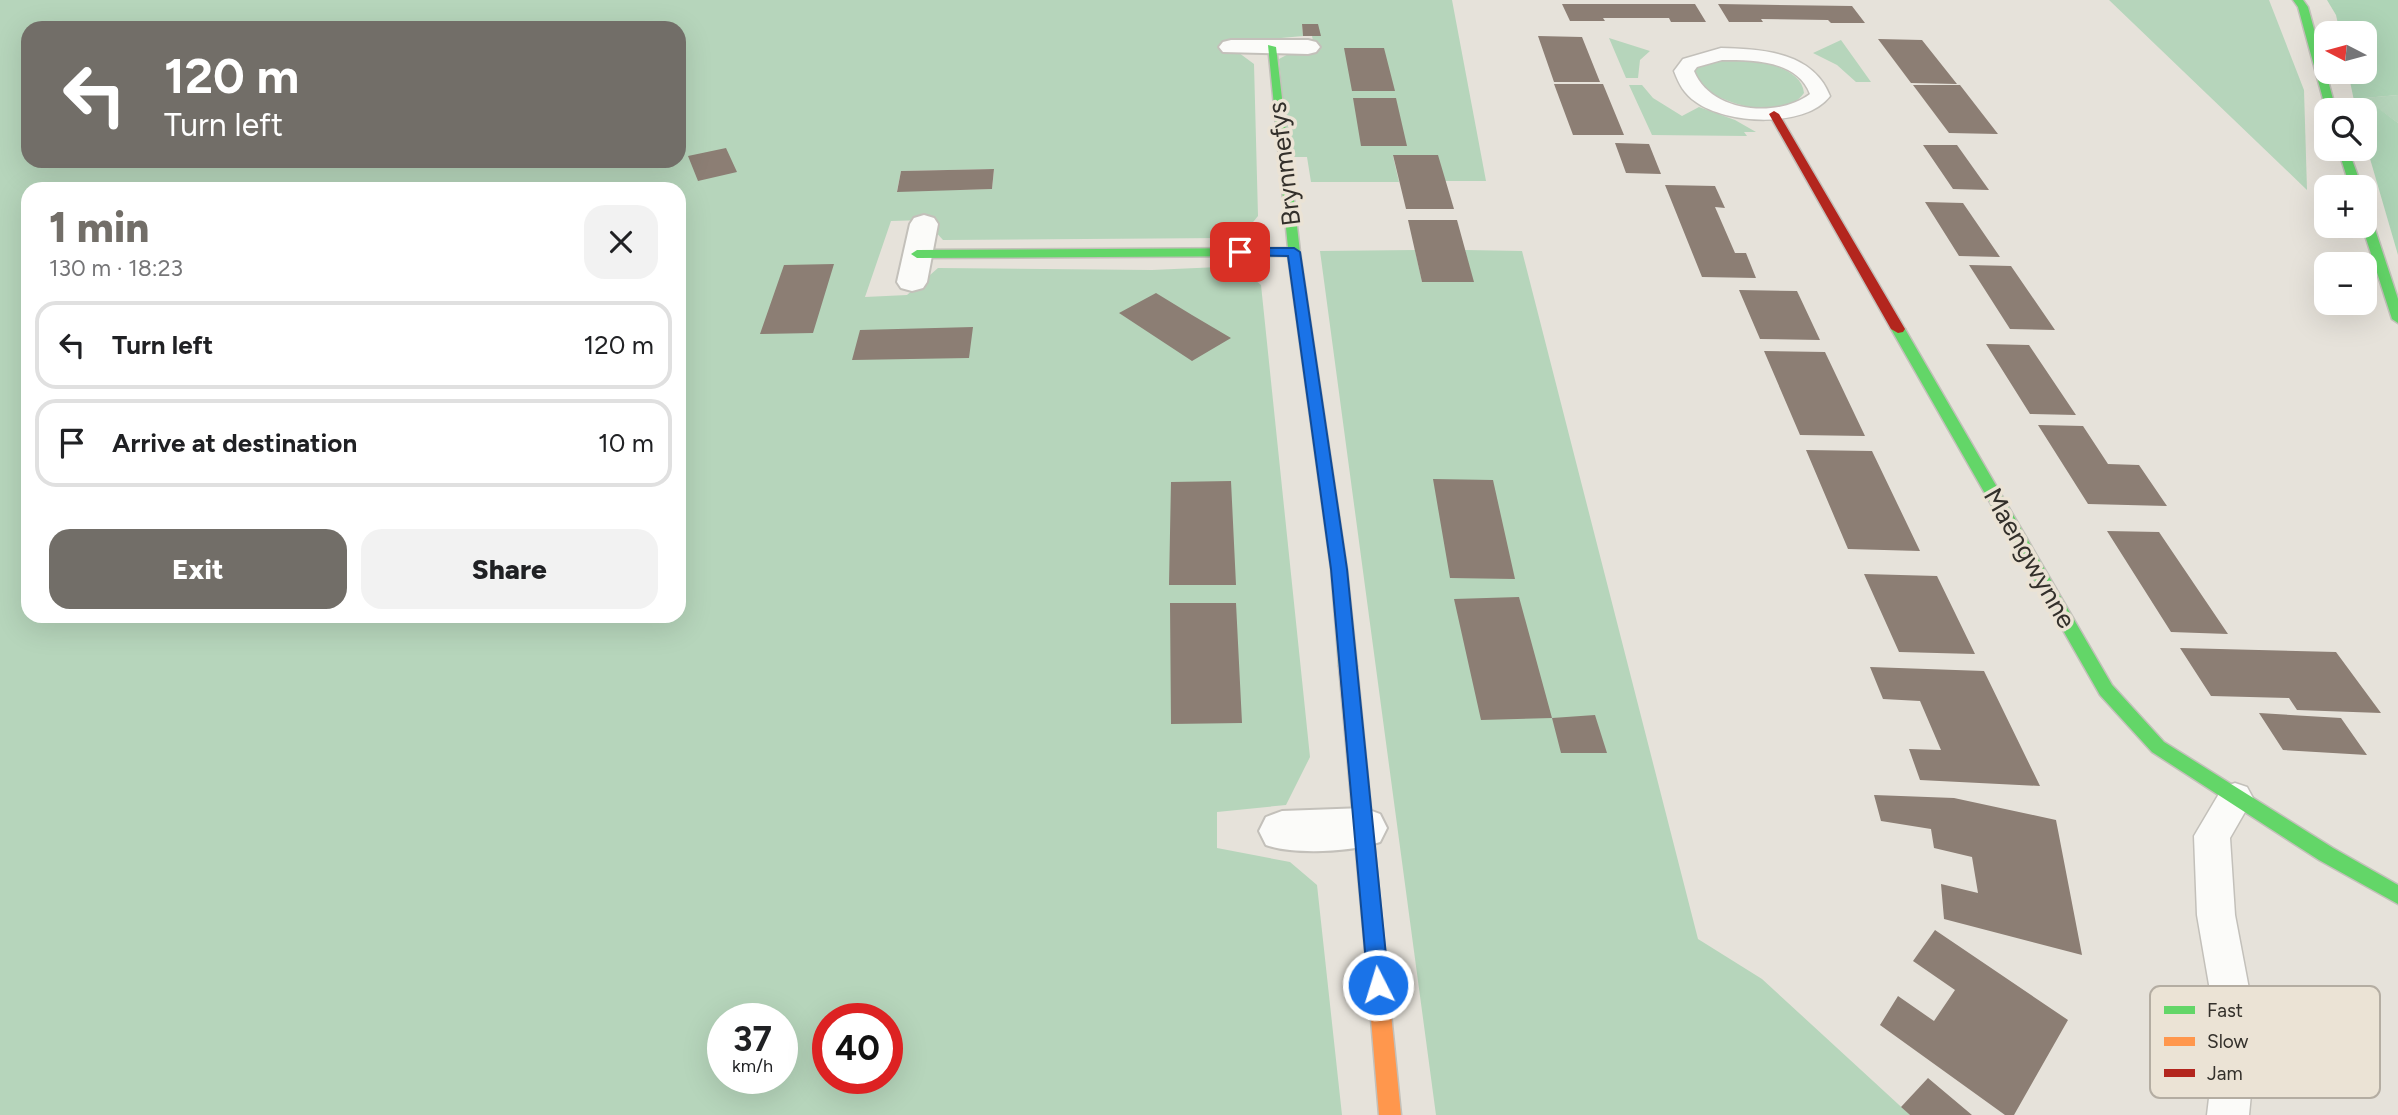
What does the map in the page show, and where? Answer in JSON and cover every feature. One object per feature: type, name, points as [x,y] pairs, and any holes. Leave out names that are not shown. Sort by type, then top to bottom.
[{"type":"street","points":[[2298,0],[2303,7],[2328,98]]},
{"type":"street","points":[[1231,47],[1308,47]]},
{"type":"street","name":"Brynmefys","points":[[1270,47],[1294,252],[1339,569],[1390,1115]]},
{"type":"street","name":"Maengwynne","points":[[1774,114],[2106,690],[2158,747],[2235,798],[2398,895]]},
{"type":"street","points":[[924,224],[915,268],[1294,252]]},
{"type":"street","points":[[2372,238],[2398,319]]},
{"type":"street","points":[[1282,831],[1364,828]]},
{"type":"lane","points":[[1745,54],[1790,65],[1808,74],[1818,85],[1820,96],[1812,105],[1797,112],[1774,114],[1751,113],[1708,101],[1693,91],[1685,81],[1684,71],[1690,63],[1704,57],[1745,54]]},
{"type":"lane","points":[[2229,986],[2216,915],[2212,836],[2235,798]]},
{"type":"green space","points":[[0,0],[1452,0],[1486,181],[1445,181],[1437,155],[1393,156],[1399,182],[1311,182],[1307,157],[1288,157],[1279,59],[1313,41],[1312,36],[1320,36],[1302,24],[1303,36],[1259,40],[1231,47],[1254,64],[1258,216],[1249,227],[1224,238],[943,240],[925,220],[891,221],[865,297],[907,295],[938,268],[1152,270],[1219,267],[1245,272],[1261,285],[1310,757],[1286,805],[1217,812],[1217,848],[1290,862],[1317,885],[1342,1115],[0,1115]],"holes":[[[994,169],[992,189],[897,191],[901,171]]]},
{"type":"green space","points":[[2109,0],[2269,0],[2304,90],[2307,190]]},
{"type":"green space","points":[[2327,0],[2398,0],[2398,95],[2353,98],[2351,84],[2377,84],[2377,21],[2337,21]]},
{"type":"green space","points":[[1609,38],[1650,51],[1640,60],[1638,78],[1626,78]]},
{"type":"green space","points":[[1841,40],[1871,82],[1856,82],[1837,65],[1813,53]]},
{"type":"green space","points":[[1723,59],[1758,62],[1783,69],[1801,83],[1804,93],[1794,103],[1768,109],[1738,104],[1699,88],[1694,71],[1702,64]]},
{"type":"green space","points":[[1629,85],[1642,85],[1653,98],[1682,116],[1699,107],[1735,120],[1756,132],[1744,132],[1747,136],[1652,135]]},
{"type":"green space","points":[[2398,95],[2398,123],[2377,108],[2377,98],[2364,98]]},
{"type":"green space","points":[[2377,107],[2398,123],[2398,255],[2377,175],[2371,161],[2377,161]]},
{"type":"green space","points":[[1415,250],[1422,282],[1473,282],[1465,250],[1522,251],[1698,939],[1762,979],[1910,1115],[1436,1115],[1320,251]]},
{"type":"building","points":[[1562,4],[1695,4],[1706,22],[1671,22],[1669,18],[1570,21]]},
{"type":"building","points":[[1718,4],[1852,6],[1865,23],[1761,19],[1763,22],[1729,22]]},
{"type":"building","points":[[1302,24],[1318,24],[1321,36],[1303,36]]},
{"type":"building","points":[[1538,36],[1582,37],[1600,82],[1554,82]]},
{"type":"building","points":[[1878,39],[1922,40],[1957,84],[1911,83]]},
{"type":"building","points":[[1344,48],[1384,48],[1395,91],[1352,91]]},
{"type":"building","points":[[1554,84],[1603,84],[1624,135],[1573,135]]},
{"type":"building","points":[[1913,85],[1960,85],[1998,134],[1949,133]]},
{"type":"building","points":[[1353,98],[1396,98],[1407,146],[1361,146]]},
{"type":"building","points":[[1615,143],[1649,144],[1661,174],[1626,173]]},
{"type":"building","points":[[1923,145],[1957,145],[1989,190],[1953,189]]},
{"type":"building","points":[[726,148],[737,172],[698,181],[688,156]]},
{"type":"building","points":[[1393,155],[1438,155],[1454,209],[1406,209]]},
{"type":"building","points":[[994,169],[992,189],[897,192],[901,171]]},
{"type":"building","points":[[1665,185],[1715,186],[1725,208],[1715,207],[1735,253],[1746,253],[1756,278],[1702,277]]},
{"type":"building","points":[[1925,202],[1963,203],[2000,257],[1959,256]]},
{"type":"building","points":[[1408,220],[1457,220],[1474,282],[1422,282]]},
{"type":"building","points":[[834,264],[813,333],[760,334],[784,265]]},
{"type":"building","points":[[1969,265],[2011,266],[2055,330],[2010,329]]},
{"type":"building","points":[[1739,290],[1797,291],[1820,340],[1760,339]]},
{"type":"building","points":[[1156,293],[1231,338],[1192,361],[1119,313]]},
{"type":"building","points":[[973,327],[969,358],[852,360],[860,330]]},
{"type":"building","points":[[1986,344],[2029,345],[2076,415],[2030,414]]},
{"type":"building","points":[[1764,351],[1825,352],[1865,436],[1800,435]]},
{"type":"building","points":[[2038,425],[2083,426],[2108,464],[2139,465],[2167,506],[2088,504]]},
{"type":"building","points":[[1806,450],[1872,451],[1920,551],[1848,549]]},
{"type":"building","points":[[1433,479],[1493,480],[1515,579],[1450,578]]},
{"type":"building","points":[[1231,481],[1236,585],[1169,585],[1171,482]]},
{"type":"building","points":[[2107,531],[2159,532],[2228,634],[2171,632]]},
{"type":"building","points":[[1864,574],[1937,576],[1975,654],[1899,652]]},
{"type":"building","points":[[1519,597],[1552,718],[1481,720],[1454,599]]},
{"type":"building","points":[[1170,603],[1236,603],[1242,723],[1171,724]]},
{"type":"building","points":[[2180,648],[2336,652],[2381,713],[2297,710],[2289,698],[2211,696]]},
{"type":"building","points":[[1870,667],[1984,671],[2040,786],[1920,780],[1909,749],[1941,750],[1920,701],[1883,699]]},
{"type":"building","points":[[2259,713],[2341,718],[2367,755],[2283,750]]},
{"type":"building","points":[[1595,715],[1607,753],[1561,753],[1552,718]]},
{"type":"building","points":[[1874,795],[1954,798],[2056,820],[2082,955],[1944,919],[1941,884],[1978,893],[1972,857],[1934,848],[1931,829],[1881,821]]},
{"type":"building","points":[[1935,930],[2068,1020],[2014,1115],[2005,1115],[1880,1025],[1898,996],[1934,1021],[1955,990],[1913,961]]},
{"type":"building","points":[[1928,1078],[1972,1115],[1910,1115],[1901,1107]]},
{"type":"traffic: fast","points":[[2298,0],[2303,7],[2328,98]]},
{"type":"traffic: fast","points":[[1271,47],[1294,252],[1339,569],[1348,666]]},
{"type":"traffic: fast","points":[[2347,161],[2352,175]]},
{"type":"traffic: fast","points":[[2372,238],[2398,319]]},
{"type":"traffic: fast","points":[[917,254],[1294,252]]},
{"type":"traffic: fast","points":[[1898,329],[2106,690],[2158,747],[2326,854],[2398,895]]},
{"type":"traffic: slow","points":[[1378,983],[1390,1115]]},
{"type":"traffic: jam","points":[[1774,114],[1898,329]]},
{"type":"traffic: jam","points":[[1348,666],[1378,983]]},
{"type":"route","points":[[1240,252],[1294,252],[1339,569],[1378,985]]}]
